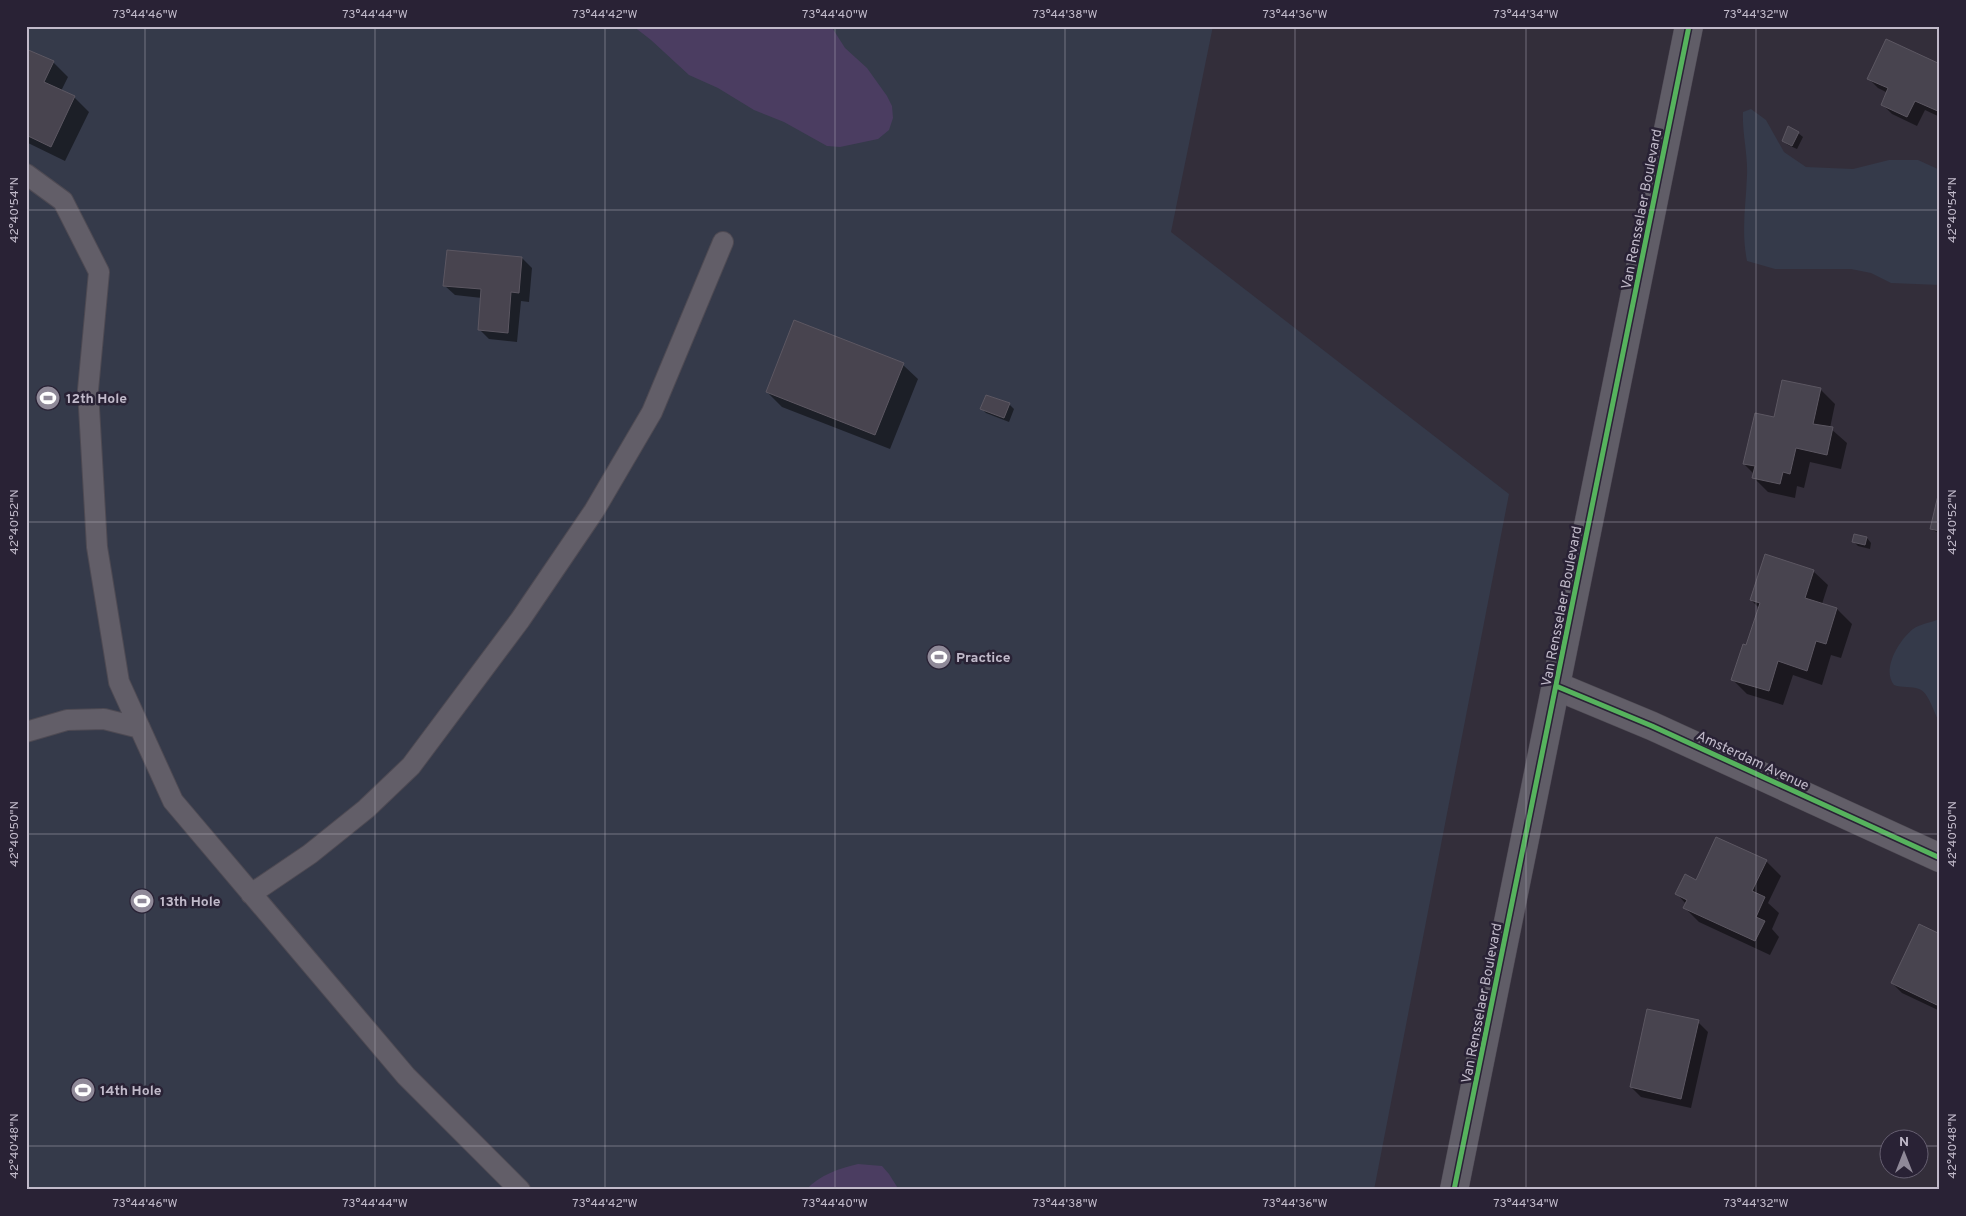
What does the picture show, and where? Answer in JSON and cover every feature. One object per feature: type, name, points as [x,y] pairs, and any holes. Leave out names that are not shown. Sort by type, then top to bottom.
[{"type":"main road","name":"Van Rensselaer Boulevard","points":[[1454,1190],[1689,26]]},
{"type":"street","name":"Amsterdam Avenue","points":[[1556,686],[1652,726],[1940,858]]},
{"type":"lane","points":[[26,174],[63,201],[99,272],[88,390],[97,547],[119,682],[173,801],[406,1076],[520,1190]]},
{"type":"lane","points":[[252,894],[310,854],[359,814],[411,766],[520,620],[594,511],[652,412],[723,242]]},
{"type":"lane","points":[[26,732],[67,720],[104,720],[140,728]]},
{"type":"shaded area","points":[[26,26],[1213,26],[1171,232],[1509,494],[1374,1190],[26,1190]]},
{"type":"shaded area","points":[[633,26],[831,26],[845,48],[867,68],[887,96],[892,106],[893,118],[889,130],[878,139],[840,147],[827,146],[784,122],[754,110],[718,88],[689,75]]},
{"type":"shaded area","points":[[1751,109],[1766,120],[1784,152],[1806,167],[1853,169],[1889,160],[1918,160],[1940,170],[1940,285],[1891,283],[1871,273],[1851,269],[1775,269],[1747,261],[1744,228],[1747,167],[1743,112]]},
{"type":"shaded area","points":[[1940,619],[1940,723],[1926,694],[1916,688],[1894,685],[1890,671],[1894,655],[1908,634],[1919,626]]},
{"type":"shaded area","points":[[858,1164],[882,1166],[899,1190],[806,1190],[817,1180],[830,1173]]},
{"type":"building","points":[[1886,39],[1940,64],[1940,112],[1915,101],[1907,117],[1881,105],[1888,88],[1867,79]]},
{"type":"building","points":[[26,49],[54,61],[44,82],[75,96],[51,147],[26,135]]},
{"type":"building","points":[[1788,126],[1799,132],[1792,146],[1782,141]]},
{"type":"building","points":[[447,250],[522,257],[519,293],[511,292],[508,333],[478,330],[481,289],[443,286]]},
{"type":"building","points":[[794,320],[904,363],[875,435],[766,392]]},
{"type":"building","points":[[1782,380],[1821,388],[1813,424],[1833,427],[1827,455],[1796,448],[1790,474],[1783,472],[1780,484],[1752,478],[1755,466],[1743,464],[1755,413],[1774,417]]},
{"type":"building","points":[[986,395],[1010,403],[1004,418],[980,409]]},
{"type":"building","points":[[1940,487],[1940,531],[1930,529]]},
{"type":"building","points":[[1854,534],[1867,537],[1865,545],[1852,542]]},
{"type":"building","points":[[1765,554],[1814,570],[1805,598],[1837,608],[1826,644],[1816,641],[1807,671],[1778,661],[1769,691],[1731,680],[1743,644],[1746,645],[1760,603],[1750,600]]},
{"type":"building","points":[[1716,837],[1767,860],[1752,891],[1765,897],[1756,917],[1765,921],[1755,941],[1683,908],[1687,900],[1675,894],[1685,874],[1696,880]]},
{"type":"building","points":[[1919,924],[1940,934],[1940,1000],[1937,1005],[1891,983]]},
{"type":"building","points":[[1647,1009],[1699,1020],[1681,1099],[1630,1087]]},
{"type":"cycle path","points":[[1454,1190],[1689,26]]},
{"type":"cycle path","points":[[1556,686],[1652,726],[1940,858]]},
{"type":"place","name":"12th Hole","points":[[48,398]]},
{"type":"place","name":"Practice","points":[[939,657]]},
{"type":"place","name":"13th Hole","points":[[142,901]]},
{"type":"place","name":"14th Hole","points":[[83,1090]]}]
